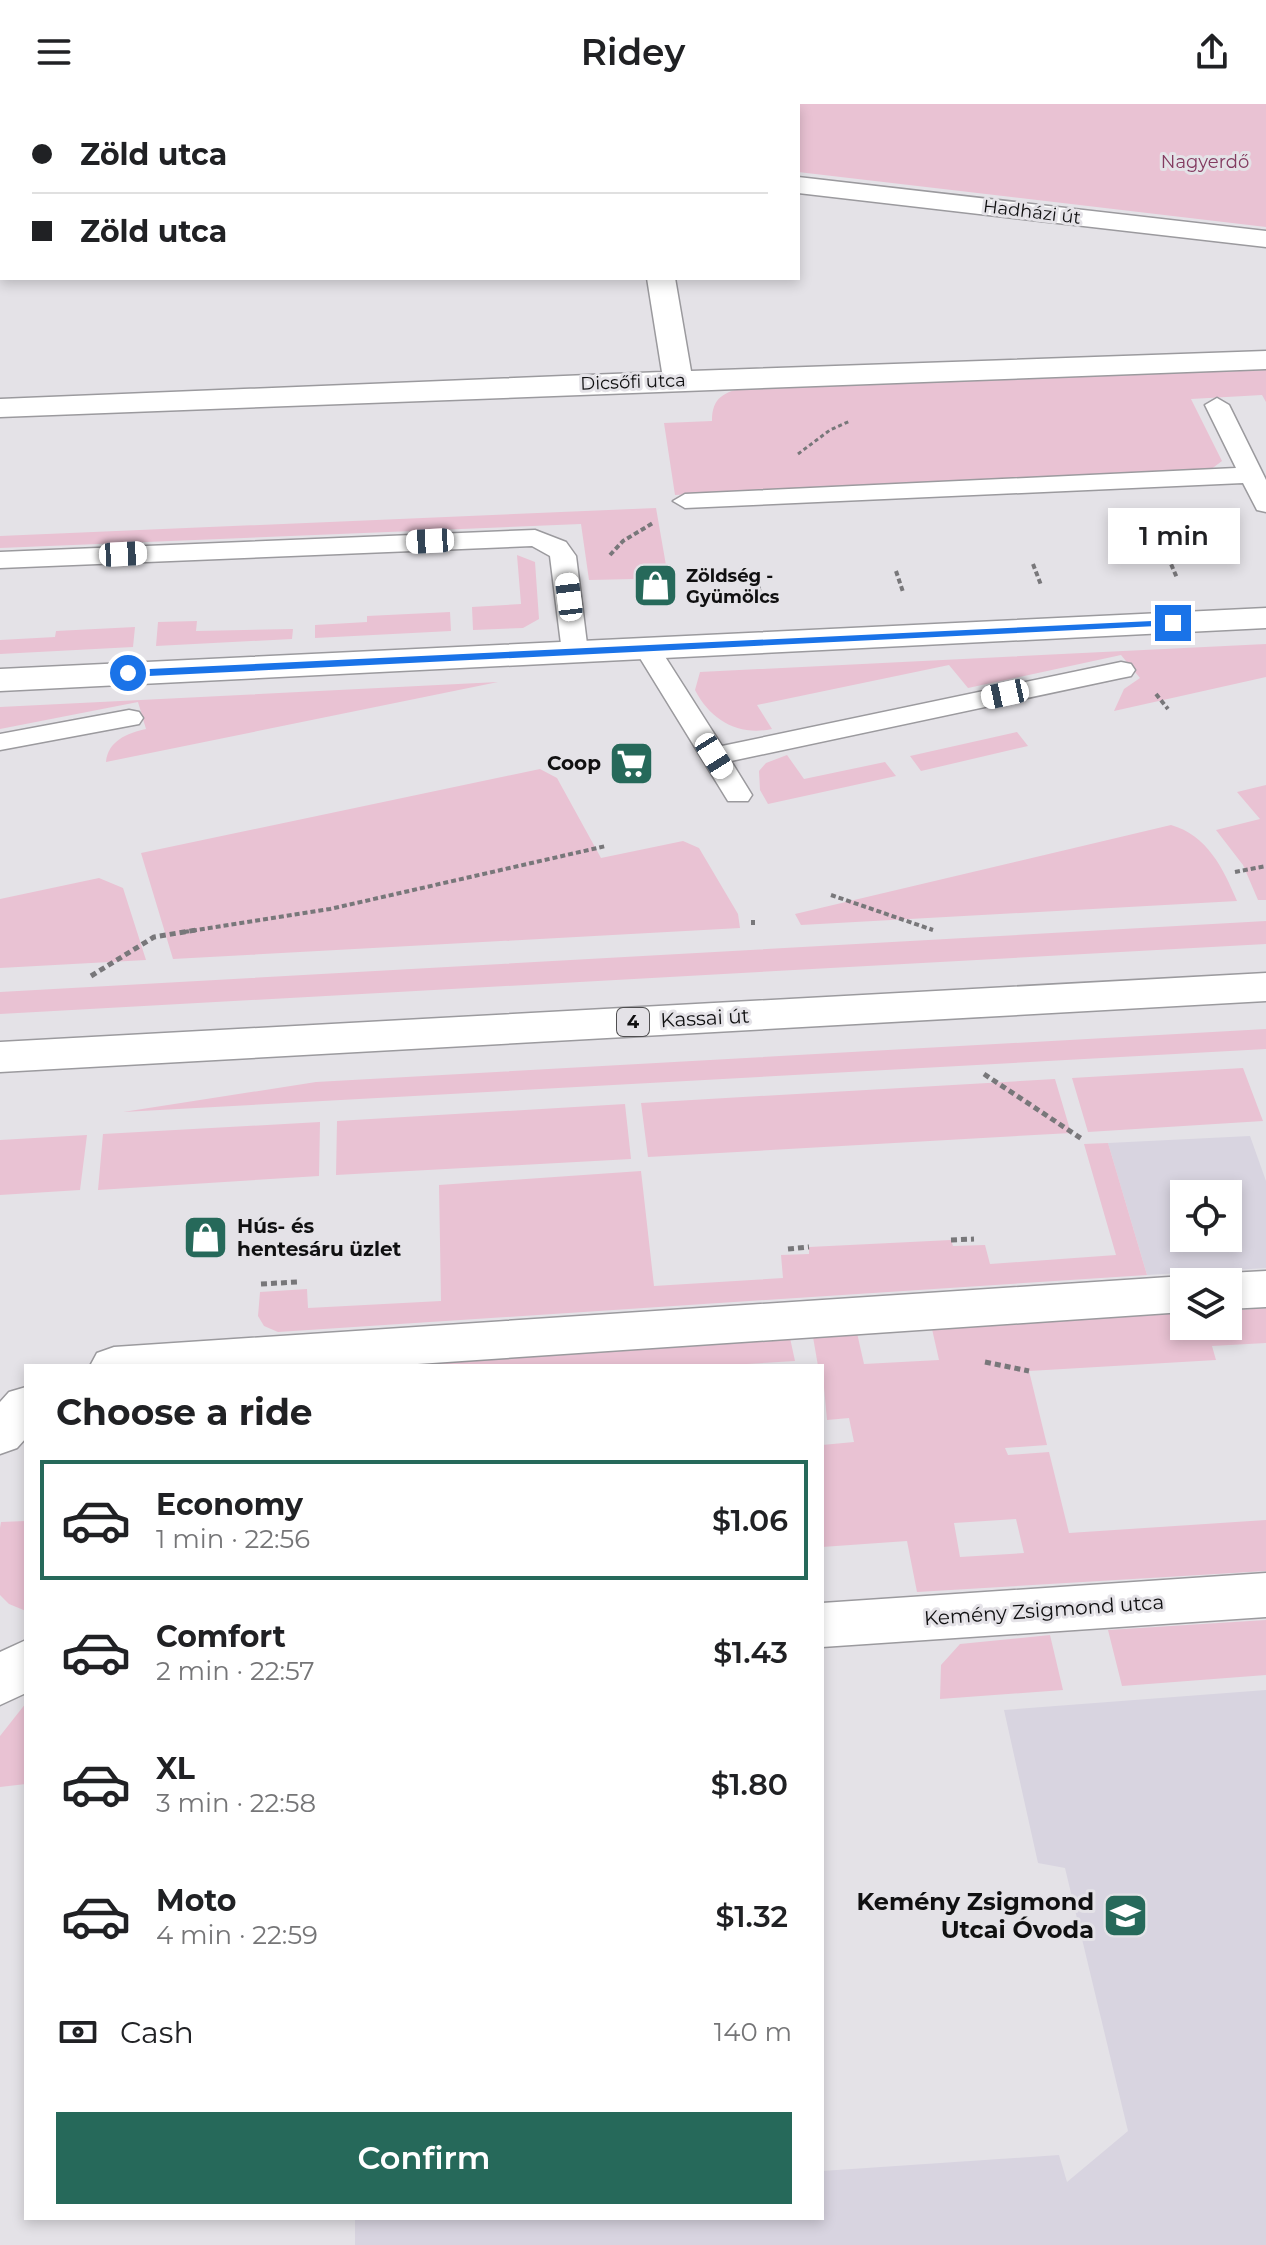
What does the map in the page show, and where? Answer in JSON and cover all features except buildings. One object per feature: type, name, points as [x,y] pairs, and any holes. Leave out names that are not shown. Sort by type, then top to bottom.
[{"type":"street","name":"Hadházi út","points":[[800,185],[1266,239]]},
{"type":"street","points":[[661,280],[678,380]]},
{"type":"street","name":"Dicsőfi utca","points":[[0,408],[1266,360]]},
{"type":"street","points":[[0,680],[1266,618]]},
{"type":"street","name":"Kassai út","points":[[0,1057],[1266,987]]},
{"type":"street","points":[[1242,1290],[1266,1289]]},
{"type":"street","points":[[144,1364],[1170,1295]]},
{"type":"street","points":[[0,1434],[24,1408]]},
{"type":"street","name":"Kemény Zsigmond utca","points":[[824,1625],[1266,1595]]},
{"type":"street","points":[[0,1682],[24,1664]]},
{"type":"lane","points":[[1217,405],[1266,505]]},
{"type":"lane","points":[[685,501],[1251,475]]},
{"type":"lane","points":[[0,560],[535,538],[557,547],[563,556],[575,652]]},
{"type":"lane","points":[[648,650],[738,795]]},
{"type":"lane","points":[[714,756],[1121,670]]},
{"type":"lane","points":[[0,742],[129,718]]},
{"type":"path","points":[[1168,557],[1175,575]]},
{"type":"path","points":[[1033,564],[1040,581]]},
{"type":"path","points":[[896,571],[902,588]]},
{"type":"path","points":[[757,578],[761,595]]},
{"type":"path","points":[[91,976],[154,937],[330,909],[606,846]]},
{"type":"path","points":[[1235,872],[1266,866]]},
{"type":"path","points":[[831,895],[933,930]]},
{"type":"path","points":[[753,920],[753,928]]},
{"type":"path","points":[[984,1074],[1082,1139]]},
{"type":"path","points":[[951,1240],[974,1239]]},
{"type":"path","points":[[788,1249],[809,1247]]},
{"type":"path","points":[[261,1284],[297,1282]]},
{"type":"shaded area","points":[[1250,1136],[1266,1181],[1266,1268],[1170,1268],[1170,1274],[1147,1275],[1108,1143]]},
{"type":"shaded area","points":[[1266,1690],[1266,2245],[355,2245],[355,2220],[824,2220],[824,2171],[1059,2155],[1067,2182],[1128,2131],[1065,1868],[1038,1863],[1004,1710]]},
{"type":"green space","name":"Nagyerdő","points":[[800,104],[1266,104],[1266,227],[800,172]]},
{"type":"green space","points":[[1266,370],[1266,402],[1262,395],[1191,399],[1222,461],[1210,470],[675,495],[664,423],[712,421],[714,406],[721,397],[747,387]]},
{"type":"green space","points":[[656,508],[667,571],[640,573],[641,578],[634,579],[589,580],[581,524],[0,548],[0,536]]},
{"type":"green space","points":[[517,555],[535,562],[539,619],[523,628],[473,630],[472,607],[521,604]]},
{"type":"green space","points":[[450,612],[451,631],[315,638],[315,625],[367,622],[367,616]]},
{"type":"green space","points":[[197,621],[196,631],[293,629],[292,639],[156,646],[158,622]]},
{"type":"green space","points":[[135,627],[133,647],[0,654],[0,640],[55,637],[56,631]]},
{"type":"green space","points":[[1266,644],[1266,677],[1114,711],[1124,689],[1140,678],[1121,655],[968,688],[949,665],[757,705],[772,729],[760,731],[727,724],[709,710],[695,690],[700,672]]},
{"type":"green space","points":[[498,682],[106,762],[115,743],[146,729],[138,702],[0,729],[0,707]]},
{"type":"green space","points":[[1017,732],[1028,746],[921,771],[910,756]]},
{"type":"green space","points":[[787,755],[804,779],[885,762],[896,776],[768,804],[760,790],[759,771],[766,763]]},
{"type":"green space","points":[[540,769],[557,778],[601,858],[683,841],[699,848],[738,914],[740,928],[173,959],[141,853]]},
{"type":"green space","points":[[1266,785],[1266,900],[1258,900],[1243,865],[1216,830],[1260,819],[1237,792]]},
{"type":"green space","points":[[1171,825],[1195,836],[1212,854],[1237,901],[801,925],[795,914]]},
{"type":"green space","points":[[99,878],[123,888],[146,960],[0,968],[0,899]]},
{"type":"green space","points":[[1266,921],[1266,944],[0,1014],[0,992]]},
{"type":"green space","points":[[1266,1029],[1266,1049],[123,1112],[316,1082]]},
{"type":"green space","points":[[1243,1068],[1263,1121],[1088,1132],[1072,1078]]},
{"type":"green space","points":[[1055,1079],[1071,1133],[648,1157],[641,1103]]},
{"type":"green space","points":[[625,1104],[631,1159],[336,1175],[337,1121]]},
{"type":"green space","points":[[320,1122],[319,1176],[98,1190],[103,1134]]},
{"type":"green space","points":[[87,1135],[80,1190],[0,1195],[0,1140]]},
{"type":"green space","points":[[1108,1143],[1147,1275],[278,1332],[264,1326],[258,1316],[260,1292],[307,1289],[308,1308],[441,1301],[439,1185],[641,1171],[654,1286],[783,1278],[781,1255],[809,1254],[809,1247],[951,1240],[953,1246],[985,1245],[990,1264],[1116,1255],[1084,1144]]},
{"type":"green space","points":[[1266,1308],[1266,1343],[1212,1346],[1216,1360],[1029,1371],[1047,1445],[1005,1448],[1008,1455],[1049,1452],[1069,1533],[1266,1520],[1266,1571],[917,1592],[907,1541],[824,1547],[824,1445],[854,1442],[849,1418],[827,1420],[824,1364],[818,1364],[813,1337],[857,1333],[864,1364],[939,1360],[932,1329],[1170,1314],[1170,1340],[1242,1340],[1242,1310]],"holes":[[[1016,1519],[1024,1553],[960,1557],[954,1523]]]},
{"type":"green space","points":[[790,1338],[795,1361],[746,1364],[404,1364]]},
{"type":"green space","points":[[24,1521],[24,1610],[9,1604],[0,1595],[1,1522]]},
{"type":"green space","points":[[1266,1620],[1266,1675],[1122,1686],[1108,1630]]},
{"type":"green space","points":[[1050,1635],[1063,1690],[940,1699],[941,1665],[960,1644]]},
{"type":"green space","points":[[24,1706],[24,1784],[0,1787],[0,1736]]},
{"type":"place","name":"Zöldség - Gyümölcs","points":[[655,586]]},
{"type":"place","name":"Coop","points":[[632,763]]},
{"type":"place","name":"Hús- és hentesáru üzlet","points":[[206,1238]]},
{"type":"place","name":"Kemény Zsigmond Utcai Óvoda","points":[[1125,1916]]},
{"type":"route","points":[[128,673],[1173,623]]}]
